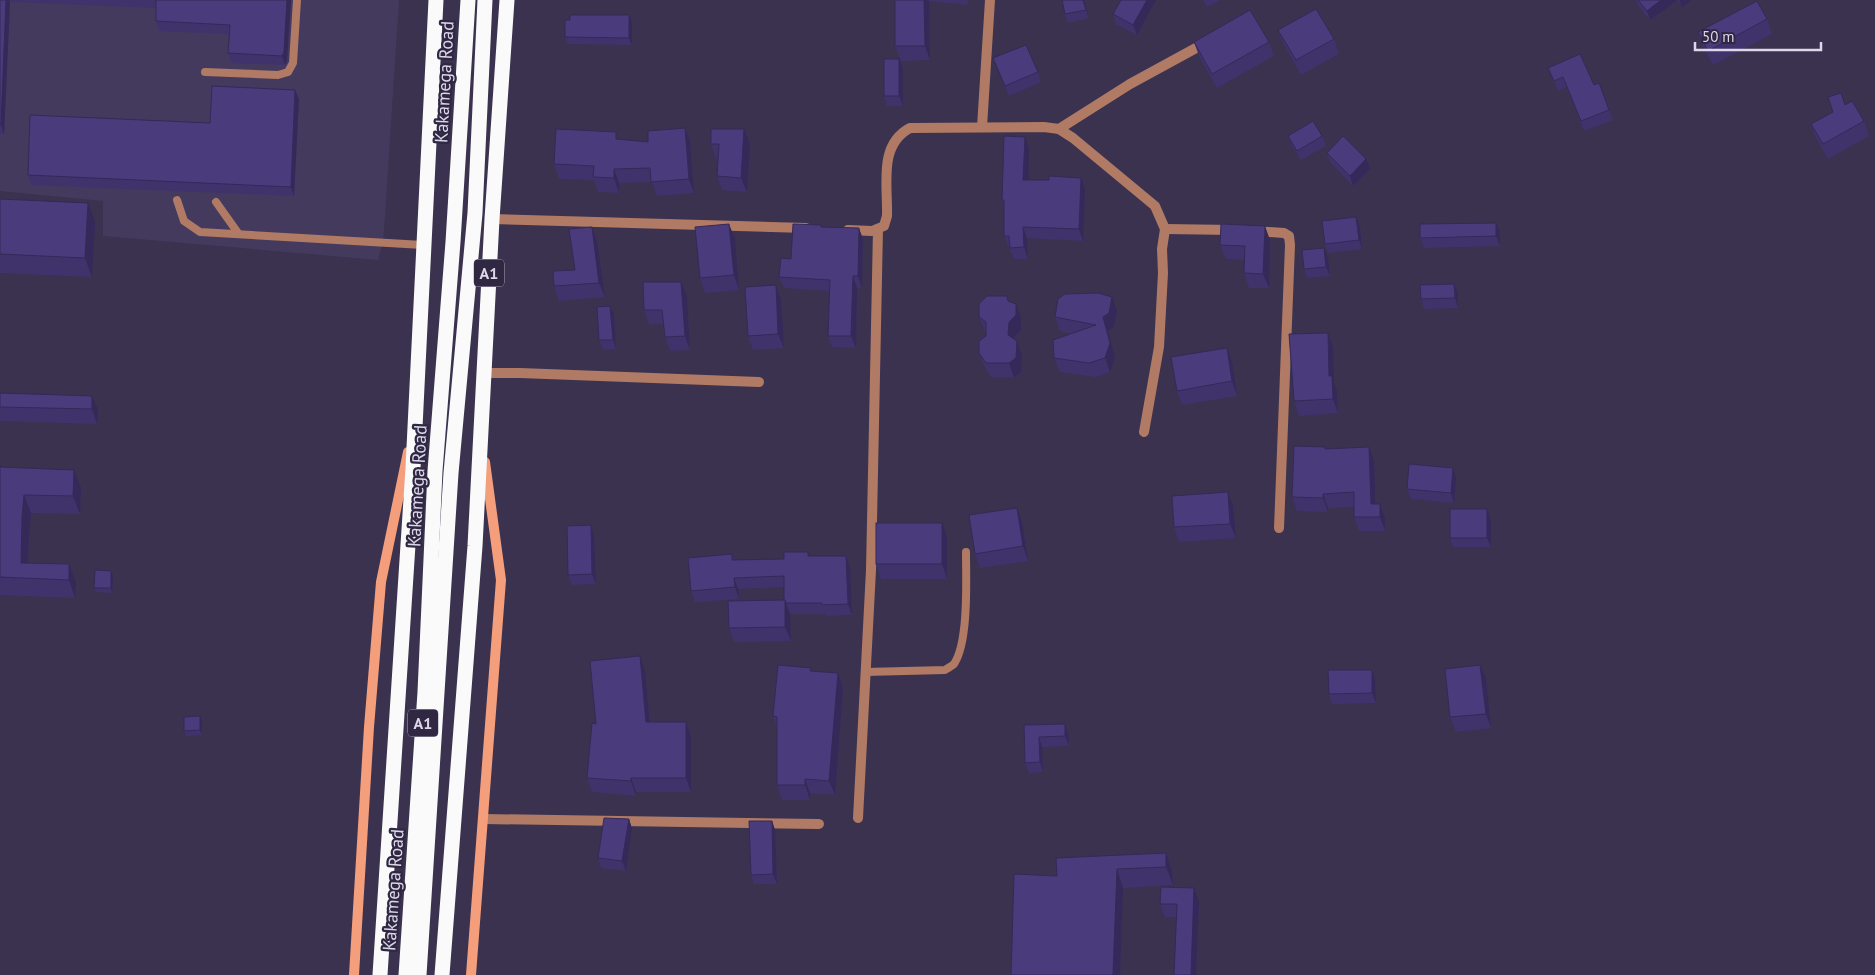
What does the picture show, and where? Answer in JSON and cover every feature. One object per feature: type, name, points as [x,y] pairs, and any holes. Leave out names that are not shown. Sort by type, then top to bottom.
[{"type":"highway","name":"A1","points":[[380,975],[413,468],[436,0]]},
{"type":"highway","name":"Kakamega Road","points":[[406,975],[425,692],[436,471],[468,0]]},
{"type":"highway","name":"Kakamega Road","points":[[419,975],[451,472],[475,213],[485,0]]},
{"type":"highway","name":"A1","points":[[442,975],[475,546],[492,219],[507,0]]},
{"type":"street","points":[[982,127],[990,0]]},
{"type":"street","points":[[1059,129],[1130,84],[1212,39]]},
{"type":"street","points":[[834,229],[878,230],[884,226],[887,216],[889,152],[893,141],[910,128],[1044,127],[1059,129],[1073,138],[1155,206],[1165,229],[1162,249],[1163,273],[1159,347],[1144,432]]},
{"type":"street","points":[[492,219],[815,228]]},
{"type":"street","points":[[1165,229],[1274,231],[1284,232],[1289,236],[1279,528]]},
{"type":"street","points":[[858,818],[871,570],[878,230]]},
{"type":"street","points":[[483,373],[760,382]]},
{"type":"street","points":[[354,975],[368,727],[381,582],[414,426]]},
{"type":"street","points":[[471,975],[501,580],[480,429]]},
{"type":"street","points":[[484,819],[819,824]]},
{"type":"lane","points":[[205,72],[278,75],[288,72],[293,63],[297,0]]},
{"type":"lane","points":[[177,200],[184,221],[200,232],[423,245]]},
{"type":"lane","points":[[216,202],[238,233]]},
{"type":"lane","points":[[865,672],[945,670],[954,665],[959,653],[965,618],[966,552]]},
{"type":"shaded area","points":[[0,0],[399,0],[383,242],[378,260],[103,236],[103,201],[0,191]]},
{"type":"building","points":[[0,0],[6,0],[1,125],[0,125]]},
{"type":"building","points":[[156,0],[287,0],[284,52],[282,56],[228,53],[230,25],[156,21]]},
{"type":"building","points":[[895,0],[924,0],[925,46],[895,46]]},
{"type":"building","points":[[1062,0],[1083,0],[1086,10],[1065,14]]},
{"type":"building","points":[[1121,0],[1147,0],[1133,25],[1113,14]]},
{"type":"building","points":[[1638,0],[1661,0],[1647,11]]},
{"type":"building","points":[[1757,1],[1767,19],[1708,51],[1698,32]]},
{"type":"building","points":[[1316,9],[1334,39],[1296,60],[1278,30]]},
{"type":"building","points":[[1250,10],[1269,42],[1212,74],[1194,42]]},
{"type":"building","points":[[570,15],[629,15],[629,38],[565,37],[565,20],[570,20]]},
{"type":"building","points":[[1026,45],[1038,72],[1005,86],[993,58]]},
{"type":"building","points":[[1580,54],[1594,85],[1599,83],[1609,110],[1581,121],[1563,77],[1554,81],[1548,68]]},
{"type":"building","points":[[884,59],[899,59],[899,96],[884,96]]},
{"type":"building","points":[[212,86],[295,90],[291,187],[28,175],[30,115],[210,123]]},
{"type":"building","points":[[1841,93],[1845,105],[1852,101],[1864,121],[1823,144],[1811,124],[1833,112],[1828,97]]},
{"type":"building","points":[[1313,121],[1322,136],[1297,151],[1288,136]]},
{"type":"building","points":[[685,128],[689,179],[651,182],[650,168],[614,169],[614,178],[593,177],[594,166],[554,164],[556,129],[616,132],[616,139],[648,142],[648,131]]},
{"type":"building","points":[[711,129],[744,129],[741,178],[717,176],[719,144],[711,144]]},
{"type":"building","points":[[1004,136],[1025,137],[1023,180],[1049,180],[1049,176],[1081,178],[1079,229],[1023,227],[1024,247],[1010,248],[1009,236],[1004,236],[1004,200],[1002,200]]},
{"type":"building","points":[[1343,136],[1366,159],[1350,176],[1327,153]]},
{"type":"building","points":[[0,199],[88,203],[85,258],[0,254]]},
{"type":"building","points":[[1356,217],[1359,240],[1325,244],[1322,221]]},
{"type":"building","points":[[1496,223],[1496,236],[1420,238],[1420,224]]},
{"type":"building","points":[[729,224],[734,275],[700,278],[695,227]]},
{"type":"building","points":[[793,224],[859,228],[858,276],[853,276],[851,336],[828,336],[830,280],[779,277],[781,258],[791,259]]},
{"type":"building","points":[[1221,224],[1265,226],[1263,274],[1244,273],[1245,246],[1220,245]]},
{"type":"building","points":[[592,227],[599,283],[554,286],[553,271],[575,270],[569,229]]},
{"type":"building","points":[[1324,248],[1326,267],[1304,269],[1302,250]]},
{"type":"building","points":[[643,282],[681,282],[685,336],[665,337],[662,310],[644,310]]},
{"type":"building","points":[[1454,284],[1455,298],[1421,299],[1420,285]]},
{"type":"building","points":[[776,285],[778,334],[748,336],[745,287]]},
{"type":"building","points":[[1098,293],[1112,297],[1109,313],[1103,317],[1110,343],[1105,358],[1089,363],[1054,358],[1053,340],[1096,325],[1055,317],[1058,299],[1065,294]]},
{"type":"building","points":[[987,296],[1007,296],[1008,301],[1016,304],[1016,315],[1009,322],[1008,335],[1017,341],[1016,358],[1009,363],[986,363],[979,353],[979,341],[986,336],[986,322],[979,317],[979,304]]},
{"type":"building","points":[[610,306],[613,340],[599,340],[597,307]]},
{"type":"building","points":[[1328,333],[1329,376],[1332,376],[1333,399],[1294,401],[1289,334]]},
{"type":"building","points":[[1227,348],[1232,381],[1177,391],[1171,357]]},
{"type":"building","points":[[0,393],[92,396],[92,409],[0,407]]},
{"type":"building","points":[[1294,446],[1325,447],[1325,449],[1369,447],[1371,504],[1380,504],[1380,517],[1354,517],[1354,492],[1323,494],[1323,498],[1292,497]]},
{"type":"building","points":[[1409,464],[1453,468],[1451,493],[1407,489]]},
{"type":"building","points":[[0,467],[74,470],[73,496],[24,495],[22,517],[21,563],[69,564],[69,580],[0,577]]},
{"type":"building","points":[[1228,492],[1230,524],[1174,527],[1172,496]]},
{"type":"building","points":[[1017,508],[1023,546],[975,554],[969,515]]},
{"type":"building","points":[[1450,509],[1487,509],[1487,538],[1450,538]]},
{"type":"building","points":[[876,523],[942,523],[942,564],[876,564]]},
{"type":"building","points":[[591,525],[592,574],[568,575],[567,526]]},
{"type":"building","points":[[784,552],[808,552],[808,556],[846,556],[848,604],[786,603],[784,600],[784,576],[734,578],[735,587],[691,591],[688,558],[732,554],[732,560],[784,559]]},
{"type":"building","points":[[95,570],[111,571],[111,588],[94,588]]},
{"type":"building","points":[[785,600],[785,627],[729,628],[728,601]]},
{"type":"building","points":[[640,656],[646,722],[686,722],[686,778],[631,778],[631,781],[587,778],[592,723],[596,724],[590,661]]},
{"type":"building","points":[[778,665],[811,668],[810,671],[838,673],[829,781],[805,779],[805,785],[777,785],[777,717],[773,716]]},
{"type":"building","points":[[1480,665],[1486,714],[1450,717],[1445,669]]},
{"type":"building","points":[[1328,670],[1372,670],[1372,693],[1329,694]]},
{"type":"building","points":[[200,716],[200,730],[184,731],[184,717]]},
{"type":"building","points":[[1065,724],[1065,736],[1039,737],[1040,762],[1025,763],[1024,725]]},
{"type":"building","points":[[604,818],[629,819],[622,861],[598,858]]},
{"type":"building","points":[[749,821],[772,821],[773,874],[751,875]]},
{"type":"building","points":[[1166,853],[1166,867],[1117,869],[1113,975],[1011,975],[1014,874],[1057,876],[1056,858]]},
{"type":"building","points":[[1161,887],[1194,888],[1191,975],[1174,975],[1177,904],[1160,904]]}]
